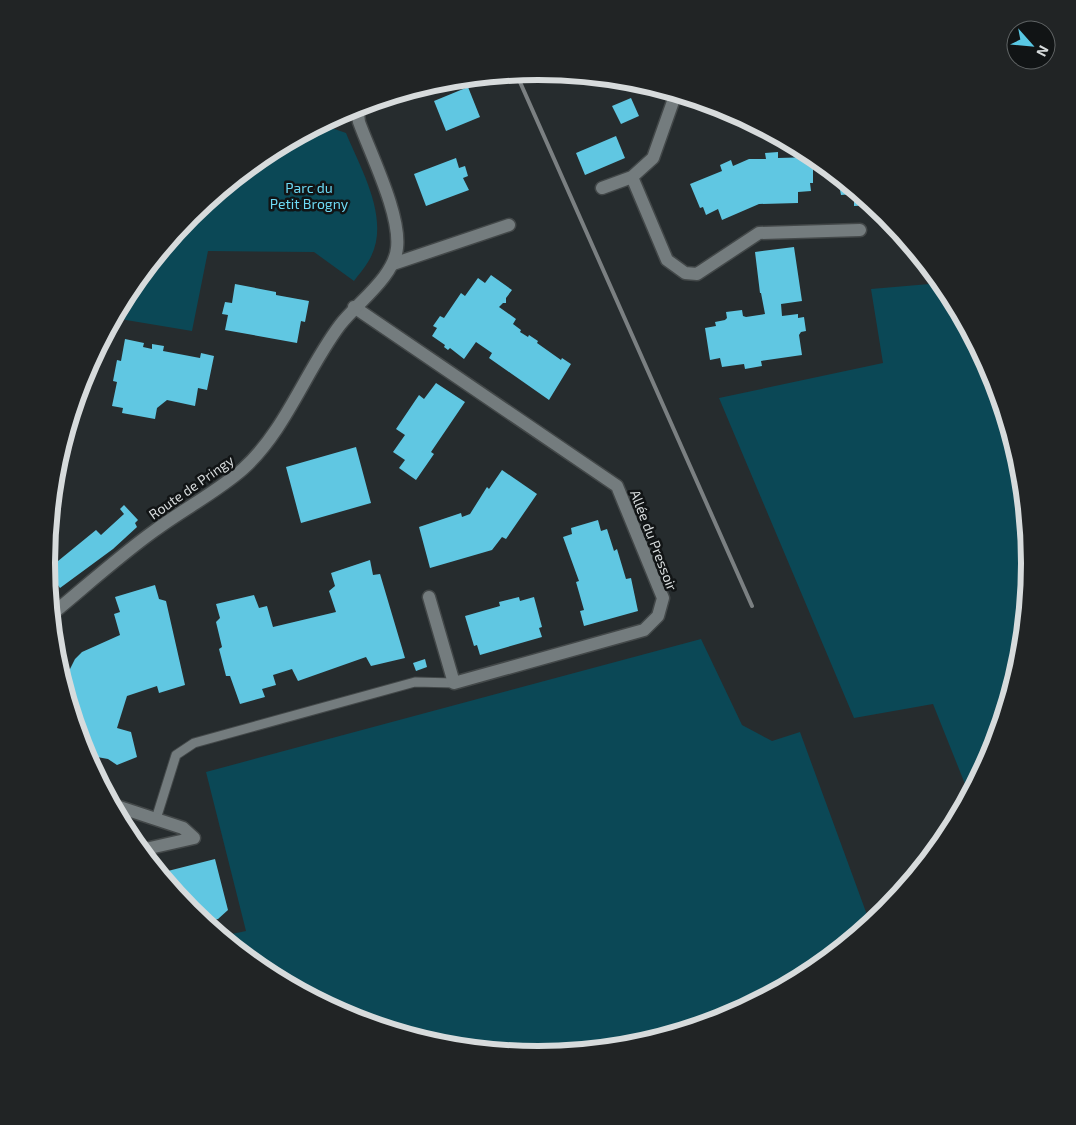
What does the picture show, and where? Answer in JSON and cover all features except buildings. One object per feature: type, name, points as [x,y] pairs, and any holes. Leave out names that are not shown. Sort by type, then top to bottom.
[{"type":"street","points":[[602,188],[632,177],[653,158],[674,99]]},
{"type":"street","name":"Route de Pringy","points":[[57,610],[152,532],[244,469],[275,432],[329,340],[354,307],[376,286],[393,264],[397,247],[396,223],[359,122],[358,114]]},
{"type":"street","points":[[632,177],[668,260],[675,268],[685,273],[697,274],[759,233],[860,230]]},
{"type":"street","points":[[393,264],[509,225]]},
{"type":"street","name":"Allée du Pressoir","points":[[354,307],[617,486],[663,598],[658,616],[644,630],[454,683]]},
{"type":"street","points":[[429,597],[454,683]]},
{"type":"street","points":[[123,808],[182,828],[194,838],[149,848]]},
{"type":"lane","points":[[156,819],[176,756],[194,743],[415,682],[454,683]]},
{"type":"green space","name":"Parc du Petit Brogny","points":[[329,127],[346,133],[372,196],[377,230],[375,246],[368,262],[354,281],[314,252],[208,251],[192,331],[121,319],[136,294],[175,244],[196,221],[244,179],[297,144],[324,129]]},
{"type":"green space","points":[[932,284],[956,321],[984,378],[1005,437],[1012,468],[1017,499],[1021,562],[1017,626],[1005,688],[984,747],[966,786],[933,704],[854,718],[719,398],[883,363],[871,289]]},
{"type":"green space","points":[[701,639],[742,725],[772,741],[800,732],[867,916],[832,946],[779,981],[752,996],[723,1009],[663,1029],[601,1041],[538,1046],[475,1041],[444,1036],[383,1020],[324,996],[270,964],[230,934],[246,931],[206,772]]},
{"type":"railway","points":[[519,81],[752,606]]}]
